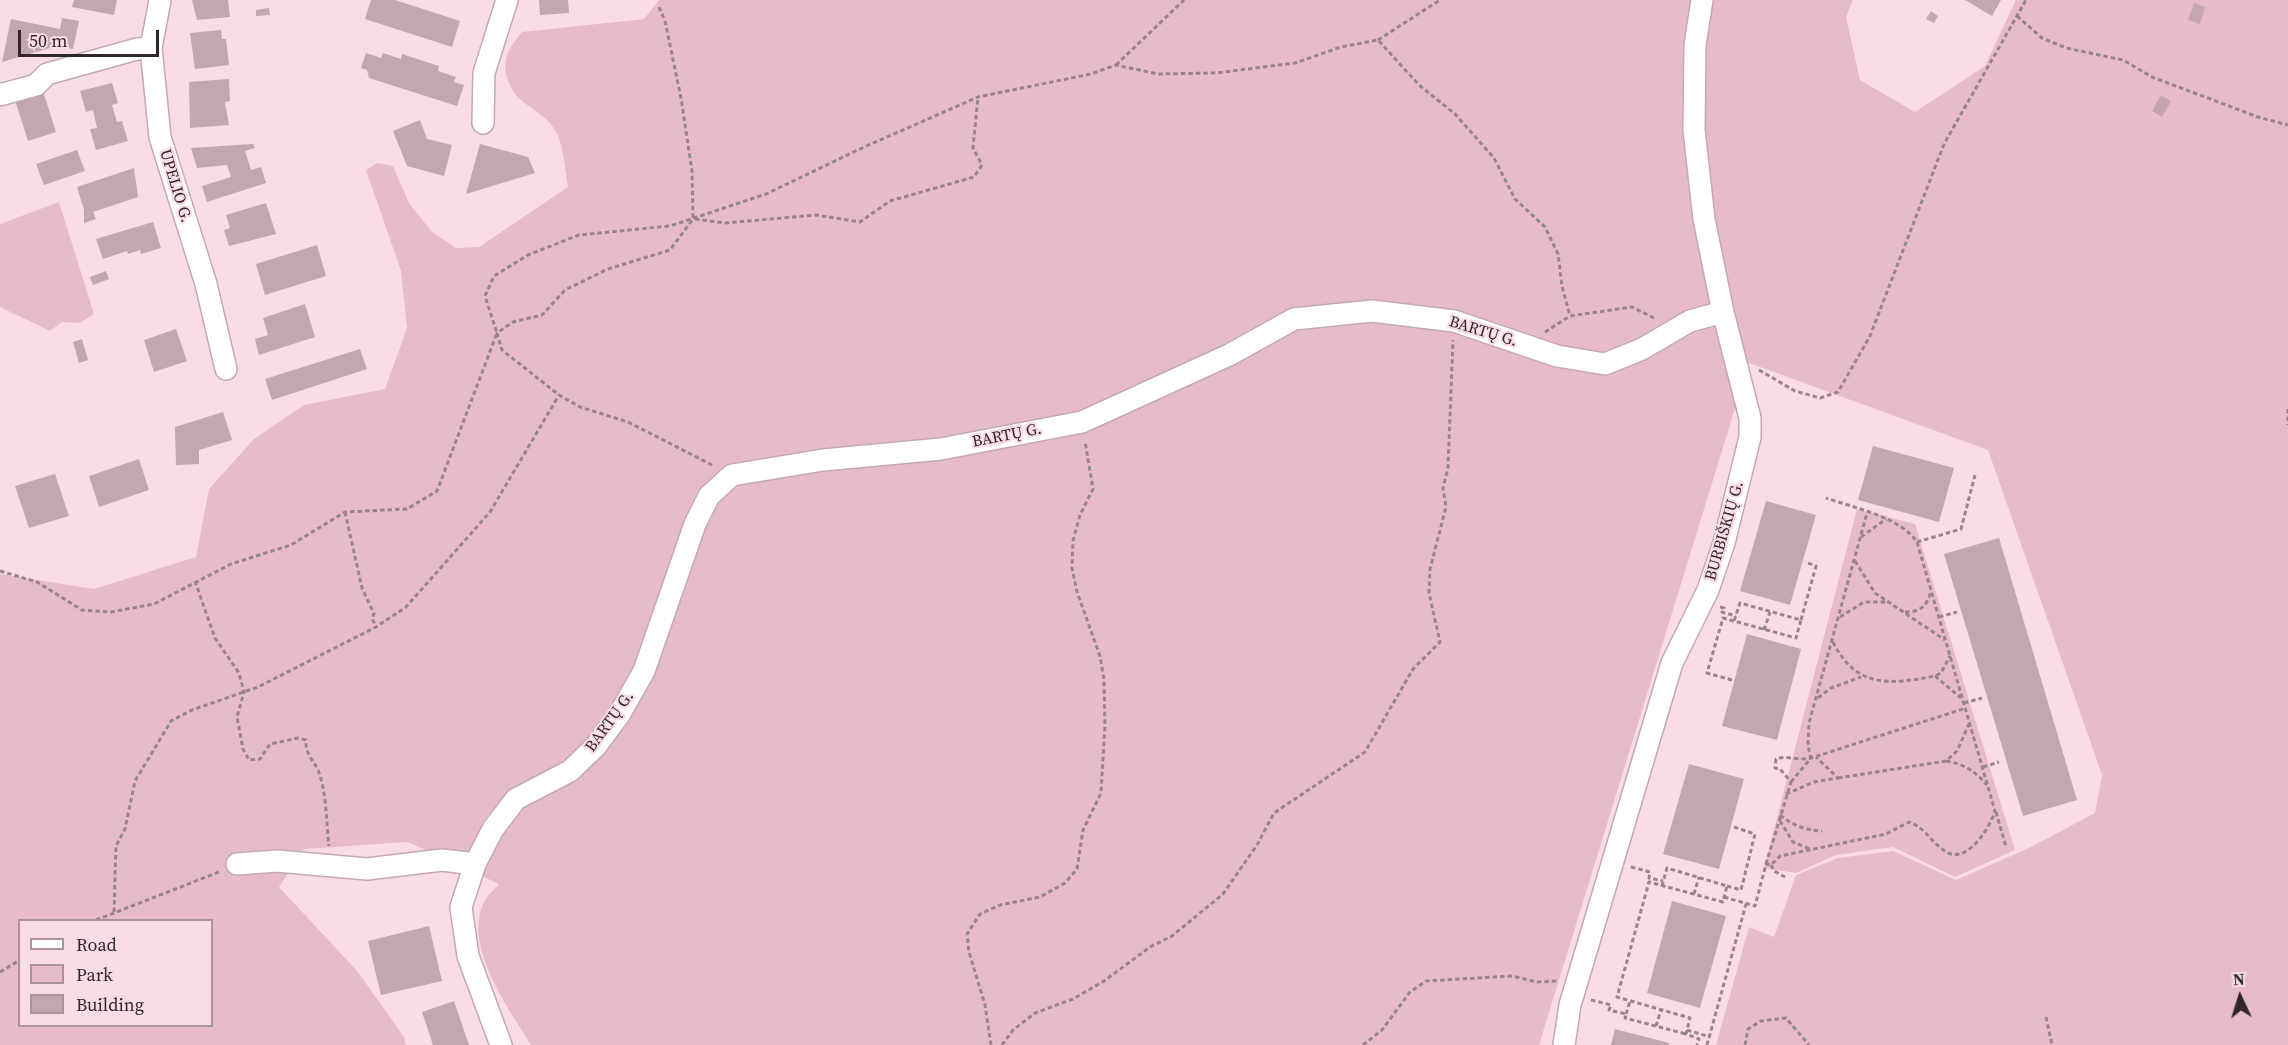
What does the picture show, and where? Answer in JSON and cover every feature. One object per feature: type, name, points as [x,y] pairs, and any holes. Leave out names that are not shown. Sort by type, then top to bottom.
[{"type":"street","name":"UPELIO G.","points":[[160,0],[152,48],[160,136],[206,284],[225,369]]},
{"type":"street","points":[[483,123],[484,73],[507,0]]},
{"type":"street","name":"BURBIŠKIŲ G.","points":[[1564,1045],[1575,988],[1672,663],[1708,590],[1721,552],[1750,437],[1750,418],[1723,312],[1704,219],[1694,130],[1695,45],[1702,0]]},
{"type":"street","points":[[0,95],[36,85],[48,74],[137,49],[152,48]]},
{"type":"street","name":"BARTŲ G.","points":[[501,1045],[468,956],[461,907],[475,864],[493,829],[516,799],[570,771],[596,746],[619,715],[644,671],[695,524],[709,496],[732,475],[822,460],[941,449],[1082,422],[1229,355],[1294,319],[1372,311],[1454,321],[1557,356],[1605,364],[1642,349],[1690,321],[1723,312]]},
{"type":"street","points":[[237,864],[277,861],[367,869],[442,860],[475,864]]},
{"type":"path","points":[[732,475],[628,422],[580,407],[559,395],[502,350],[485,296],[494,276],[528,255],[579,235],[670,226],[766,194],[862,148],[978,98],[1091,74],[1116,65],[1184,0]]},
{"type":"path","points":[[1116,65],[1158,74],[1216,73],[1295,63],[1341,47],[1378,40],[1440,0]]},
{"type":"path","points":[[1756,364],[1761,374],[1795,391],[1820,398],[1838,392],[1870,336],[1944,144],[2026,0]]},
{"type":"path","points":[[0,571],[37,582],[82,610],[111,612],[154,604],[231,564],[291,545],[345,512],[407,509],[437,490],[497,333],[513,322],[542,315],[565,290],[608,269],[670,250],[693,219],[692,171],[665,21],[659,7]]},
{"type":"path","points":[[2017,16],[2042,38],[2066,48],[2123,60],[2152,77],[2258,117],[2288,125]]},
{"type":"path","points":[[1378,40],[1419,85],[1455,114],[1494,158],[1515,199],[1545,227],[1558,254],[1562,286],[1570,316]]},
{"type":"path","points":[[693,219],[725,223],[816,215],[860,222],[890,201],[974,177],[982,165],[973,148],[978,98]]},
{"type":"path","points":[[1542,333],[1570,316],[1632,307],[1652,316],[1672,331]]},
{"type":"path","points":[[1002,1045],[1013,1030],[1035,1013],[1073,999],[1104,981],[1150,947],[1172,936],[1223,894],[1257,844],[1274,813],[1365,752],[1413,669],[1440,642],[1429,593],[1430,569],[1446,507],[1443,488],[1448,468],[1454,321]]},
{"type":"path","points":[[114,912],[116,846],[125,829],[135,781],[171,721],[244,692],[376,627],[406,608],[490,512],[542,428],[559,395]]},
{"type":"path","points":[[2288,409],[2288,425]]},
{"type":"path","points":[[991,1045],[985,1005],[967,934],[980,914],[1000,905],[1040,897],[1065,883],[1077,869],[1083,830],[1101,793],[1105,724],[1101,656],[1077,592],[1072,568],[1073,541],[1080,515],[1093,489],[1082,422]]},
{"type":"path","points":[[1917,542],[1961,529],[1975,475]]},
{"type":"path","points":[[1827,498],[1886,519],[1911,532],[1917,542],[2007,847]]},
{"type":"path","points":[[345,512],[362,588],[374,614],[372,618],[376,627]]},
{"type":"path","points":[[1811,758],[1808,746],[1809,723],[1867,513]]},
{"type":"path","points":[[1860,538],[1886,519]]},
{"type":"path","points":[[1855,559],[1875,593],[1946,640]]},
{"type":"path","points":[[1722,612],[1764,630],[1796,639],[1816,566],[1805,562]]},
{"type":"path","points":[[195,581],[215,638],[239,673],[244,692],[237,717],[243,749],[249,760],[260,759],[270,744],[298,738],[306,740],[306,750],[318,770],[322,788],[332,866]]},
{"type":"path","points":[[1903,612],[1922,609],[1928,603],[1931,590]]},
{"type":"path","points":[[1838,618],[1848,609],[1864,602],[1889,602]]},
{"type":"path","points":[[1735,619],[1740,603],[1802,620]]},
{"type":"path","points":[[1764,630],[1770,612]]},
{"type":"path","points":[[1939,617],[1957,612]]},
{"type":"path","points":[[1732,680],[1707,673],[1723,618],[1735,619]]},
{"type":"path","points":[[1832,641],[1840,656],[1861,676],[1874,681],[1935,676],[1941,673],[1950,654]]},
{"type":"path","points":[[1816,699],[1831,688],[1861,676]]},
{"type":"path","points":[[1935,676],[1964,703]]},
{"type":"path","points":[[1791,782],[1780,769],[1775,768],[1776,759],[1781,757],[1799,761],[1816,757],[1982,698]]},
{"type":"path","points":[[1946,761],[1957,751],[1970,723]]},
{"type":"path","points":[[1816,757],[1838,778]]},
{"type":"path","points":[[1724,897],[1755,906],[1769,864],[1786,794],[1791,782],[1811,758]]},
{"type":"path","points":[[1786,794],[1814,782],[1946,761],[1961,763],[1977,773],[1989,788]]},
{"type":"path","points":[[1983,767],[2000,762]]},
{"type":"path","points":[[1769,864],[1780,856],[1886,834],[1910,822],[1920,826],[1942,849],[1952,853],[1964,851],[1976,845],[1984,835],[1995,811]]},
{"type":"path","points":[[1780,817],[1808,831],[1822,831]]},
{"type":"path","points":[[1780,817],[1793,843],[1810,849]]},
{"type":"path","points":[[1663,883],[1667,868],[1741,890],[1755,834],[1734,827]]},
{"type":"path","points":[[1612,862],[1650,872],[1649,878],[1723,902],[1727,886]]},
{"type":"path","points":[[100,919],[237,864]]},
{"type":"path","points":[[1769,864],[1774,871],[1785,877]]},
{"type":"path","points":[[1694,894],[1698,877]]},
{"type":"path","points":[[1663,883],[1649,882],[1617,997],[1690,1018],[1686,1032]]},
{"type":"path","points":[[1707,1045],[1746,904]]},
{"type":"path","points":[[0,972],[18,961]]},
{"type":"path","points":[[1363,1045],[1382,1030],[1410,992],[1426,981],[1512,976],[1575,988],[1611,1005],[1609,1010],[1626,1014]]},
{"type":"path","points":[[1630,1001],[1625,1018],[1710,1037]]},
{"type":"path","points":[[1656,1026],[1661,1010]]},
{"type":"path","points":[[2046,1017],[2052,1045]]},
{"type":"path","points":[[1745,1045],[1748,1029],[1761,1021],[1786,1018],[1809,1045]]},
{"type":"path","points":[[1686,1032],[1699,1039],[1697,1045]]},
{"type":"green space","points":[[659,0],[1853,0],[1846,17],[1860,80],[1915,112],[1985,66],[2016,0],[2288,0],[2288,1045],[1716,1045],[1749,927],[1774,937],[1796,875],[1838,858],[1893,851],[1956,880],[2029,848],[2095,813],[2102,775],[1988,450],[1749,363],[1539,1045],[531,1045],[500,994],[482,953],[479,933],[480,914],[487,897],[499,884],[408,842],[304,849],[279,887],[358,972],[404,1037],[406,1045],[0,1045],[0,574],[94,589],[196,557],[209,489],[254,439],[304,405],[385,389],[407,328],[401,271],[366,170],[377,163],[393,166],[409,203],[432,232],[456,248],[479,247],[568,187],[563,155],[553,126],[517,96],[507,77],[506,58],[522,32],[644,19]]},
{"type":"green space","points":[[59,202],[94,314],[80,323],[62,322],[50,331],[0,307],[0,224]]},
{"type":"green space","points":[[1857,509],[1915,524],[2015,850],[1955,877],[1893,847],[1836,855],[1796,873],[1764,868]]},
{"type":"building","points":[[74,0],[117,0],[114,15],[72,7]]},
{"type":"building","points":[[192,0],[228,0],[230,17],[197,20]]},
{"type":"building","points":[[371,0],[395,0],[460,21],[452,47],[365,19]]},
{"type":"building","points":[[539,0],[568,0],[569,13],[540,15]]},
{"type":"building","points":[[1965,0],[2001,0],[1992,16]]},
{"type":"building","points":[[2194,3],[2205,7],[2200,24],[2188,20]]},
{"type":"building","points":[[269,8],[270,15],[256,16],[256,10]]},
{"type":"building","points":[[1931,11],[1938,16],[1934,23],[1926,19]]},
{"type":"building","points":[[62,18],[79,21],[73,49],[57,46],[2,62],[11,19],[60,29]]},
{"type":"building","points":[[221,30],[222,39],[226,39],[229,65],[195,69],[190,33]]},
{"type":"building","points":[[366,53],[381,58],[383,53],[401,59],[402,54],[439,66],[438,71],[456,77],[454,82],[464,85],[457,106],[369,78],[367,70],[361,68]]},
{"type":"building","points":[[229,79],[230,101],[225,102],[229,125],[190,128],[189,82]]},
{"type":"building","points":[[112,83],[118,103],[112,105],[117,122],[122,121],[128,141],[96,150],[90,129],[97,128],[93,110],[86,112],[80,91]]},
{"type":"building","points":[[43,91],[56,132],[28,141],[15,100]]},
{"type":"building","points":[[2161,95],[2171,101],[2162,117],[2152,111]]},
{"type":"building","points":[[420,120],[427,139],[452,145],[444,176],[407,166],[393,131]]},
{"type":"building","points":[[253,144],[255,148],[245,151],[251,170],[261,167],[266,183],[207,202],[202,186],[231,177],[227,165],[197,168],[191,148]]},
{"type":"building","points":[[480,144],[528,157],[535,173],[466,194]]},
{"type":"building","points":[[77,150],[85,171],[44,185],[36,164]]},
{"type":"building","points":[[134,168],[138,197],[93,212],[96,219],[84,223],[84,210],[77,187]]},
{"type":"building","points":[[266,203],[276,234],[229,246],[224,230],[230,228],[226,215]]},
{"type":"building","points":[[153,222],[161,248],[141,254],[140,250],[128,254],[127,251],[103,259],[96,239]]},
{"type":"building","points":[[317,245],[326,276],[265,295],[256,264]]},
{"type":"building","points":[[106,271],[109,279],[93,285],[90,277]]},
{"type":"building","points":[[305,304],[315,337],[259,355],[255,339],[268,335],[263,318]]},
{"type":"building","points":[[176,329],[187,361],[154,372],[144,340]]},
{"type":"building","points":[[82,339],[88,360],[79,363],[73,342]]},
{"type":"building","points":[[360,349],[367,369],[272,400],[265,379]]},
{"type":"building","points":[[223,412],[232,440],[199,450],[199,464],[176,465],[175,427]]},
{"type":"building","points":[[1873,446],[1954,468],[1939,522],[1858,500]]},
{"type":"building","points":[[139,459],[149,490],[99,507],[89,476]]},
{"type":"building","points":[[55,474],[69,516],[29,528],[15,486]]},
{"type":"building","points":[[1766,501],[1816,515],[1790,605],[1740,591]]},
{"type":"building","points":[[1999,538],[2077,800],[2023,816],[1944,554]]},
{"type":"building","points":[[1747,634],[1801,649],[1777,740],[1722,726]]},
{"type":"building","points":[[1689,764],[1744,779],[1719,869],[1663,854]]},
{"type":"building","points":[[1672,901],[1726,916],[1700,1008],[1647,993]]},
{"type":"building","points":[[429,926],[442,981],[381,995],[368,941]]},
{"type":"building","points":[[454,1001],[469,1045],[433,1045],[422,1012]]},
{"type":"building","points":[[1615,1029],[1669,1043],[1669,1045],[1611,1045]]}]
